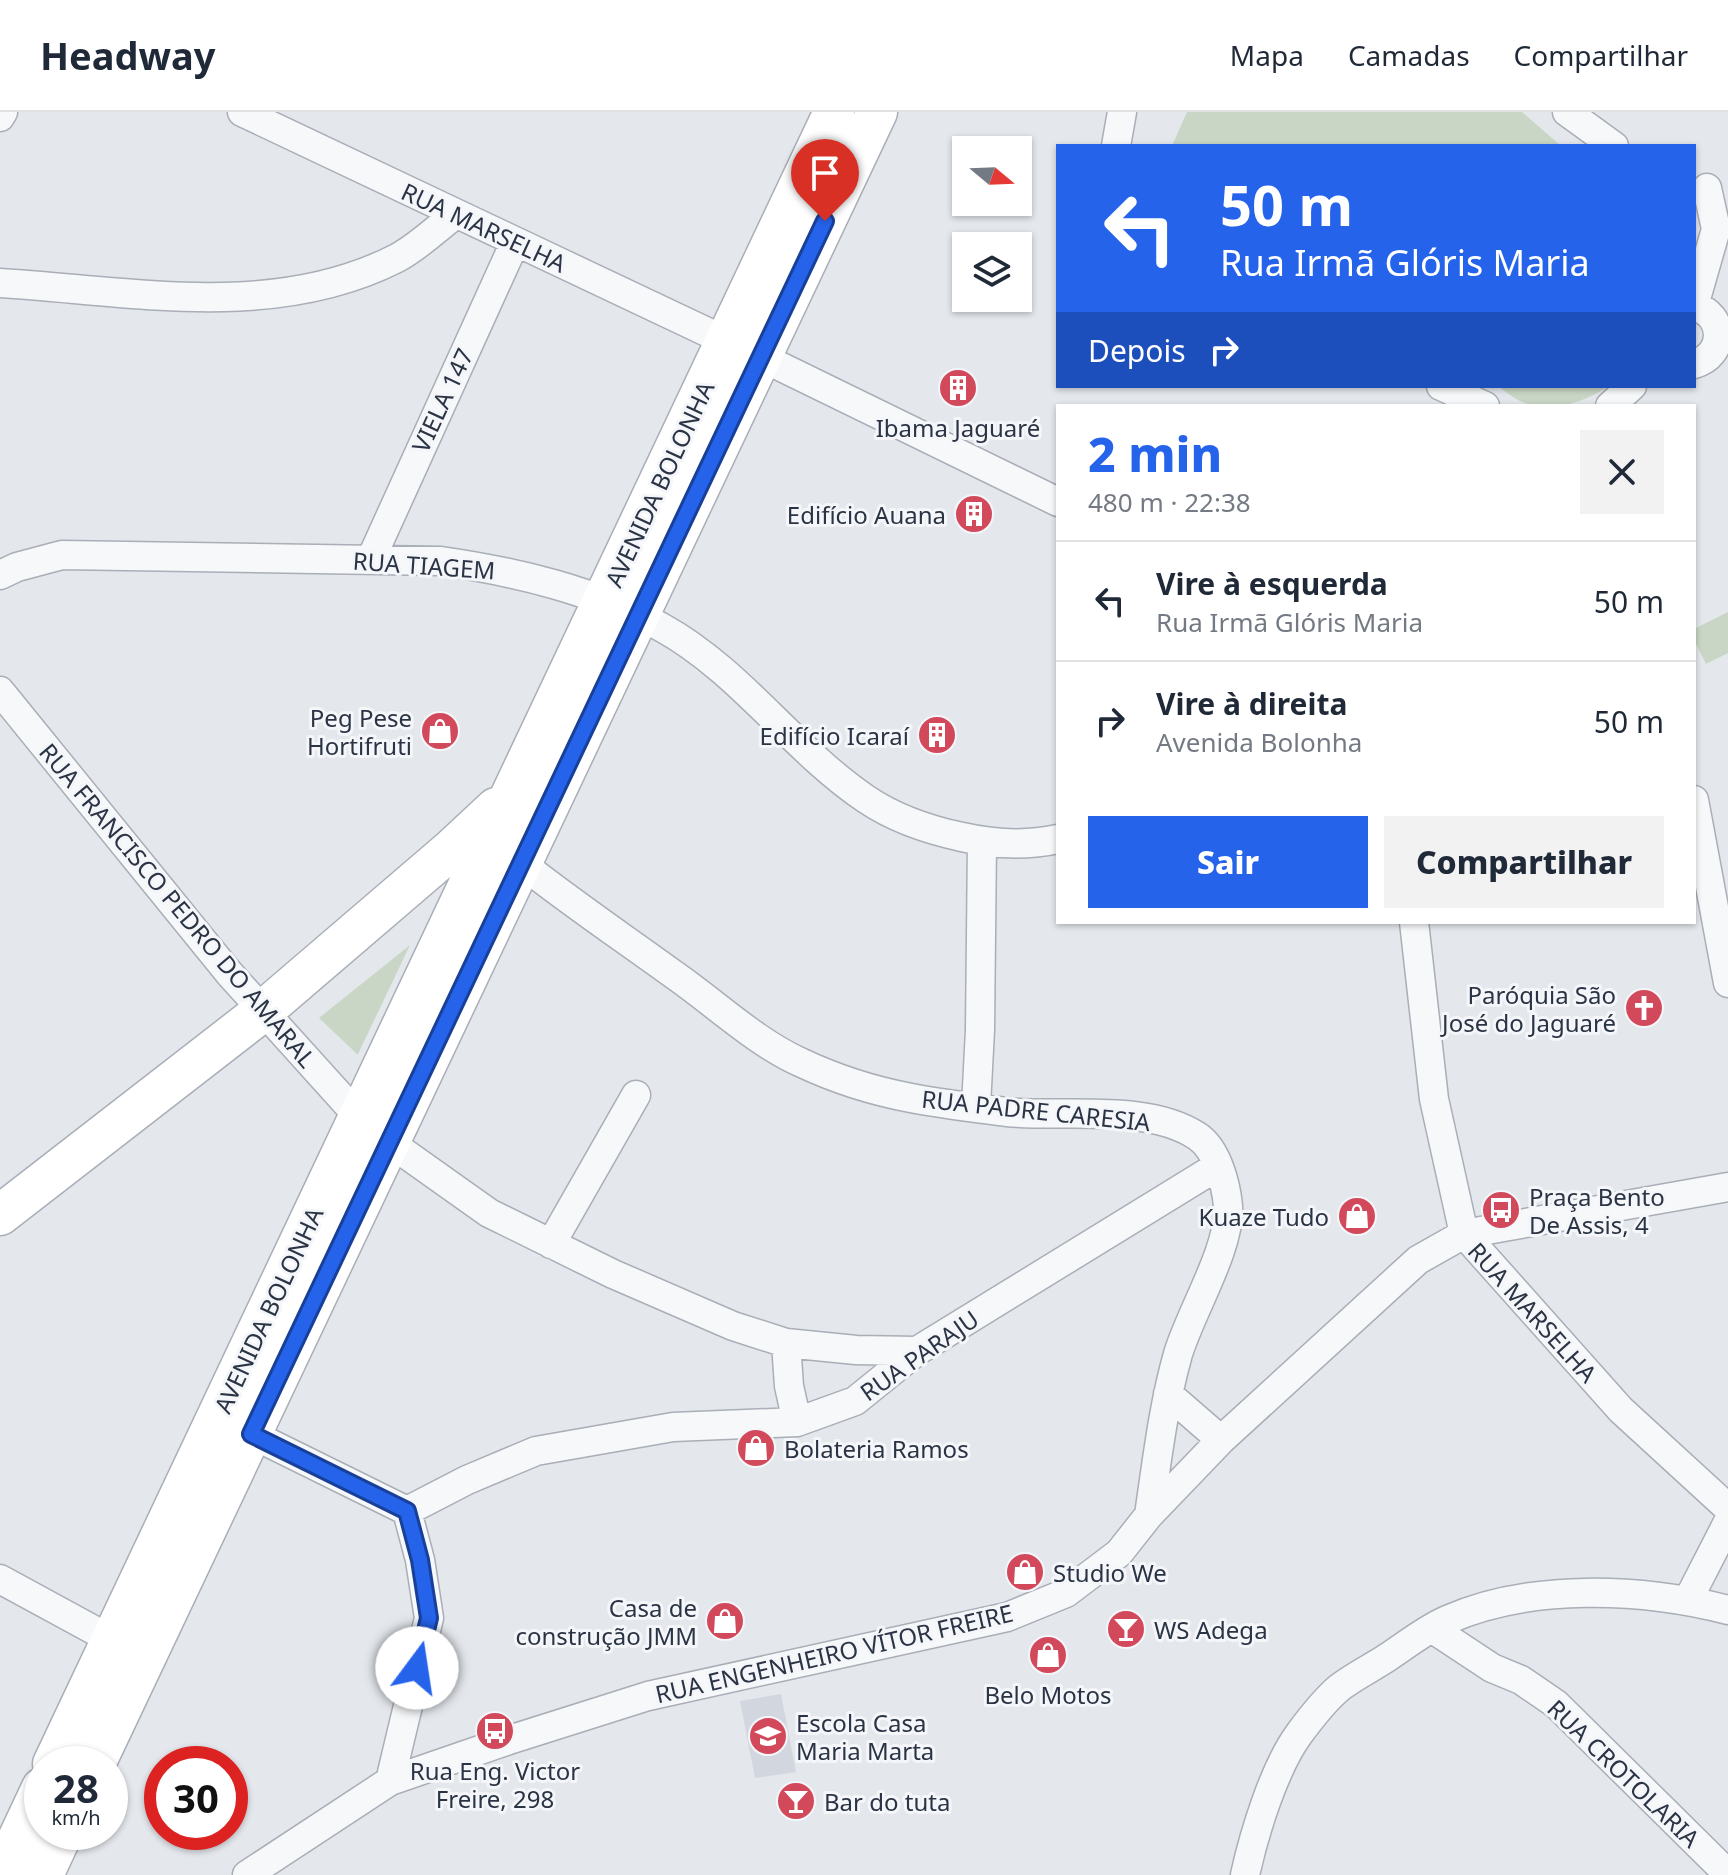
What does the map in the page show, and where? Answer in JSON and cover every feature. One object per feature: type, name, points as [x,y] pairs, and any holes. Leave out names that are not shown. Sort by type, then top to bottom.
[{"type":"main road","name":"AVENIDA BOLONHA","points":[[743,349],[834,112]]},
{"type":"main road","name":"AVENIDA BOLONHA","points":[[104,1746],[521,863],[620,609],[743,349],[877,112]]},
{"type":"main road","name":"AVENIDA BOLONHA","points":[[62,1746],[359,1117],[468,852],[512,795],[620,609]]},
{"type":"main road","points":[[0,1215],[468,852]]},
{"type":"main road","points":[[1,1875],[24,1826]]},
{"type":"main road","points":[[43,1875],[55,1850]]},
{"type":"street","name":"RUA MARSELHA","points":[[242,112],[1056,501]]},
{"type":"street","points":[[1116,144],[1122,112]]},
{"type":"street","points":[[1567,112],[1611,144]]},
{"type":"street","points":[[1696,299],[1716,229],[1710,188]]},
{"type":"street","points":[[0,283],[203,297],[263,296],[313,287],[399,257],[456,214]]},
{"type":"street","name":"VIELA 147","points":[[371,559],[515,242]]},
{"type":"street","points":[[1696,307],[1714,319],[1723,343],[1696,363]]},
{"type":"street","points":[[1445,388],[1481,404]]},
{"type":"street","points":[[1612,404],[1630,388]]},
{"type":"street","name":"RUA TIAGEM","points":[[0,575],[62,555],[441,561],[504,570],[568,588],[673,635],[747,690],[831,772],[868,800],[922,826],[982,841],[1013,844],[1056,839]]},
{"type":"street","name":"RUA FRANCISCO PEDRO DO AMARAL","points":[[0,691],[229,973],[359,1117]]},
{"type":"street","points":[[1696,806],[1718,872],[1728,983]]},
{"type":"street","points":[[976,1106],[982,841]]},
{"type":"street","points":[[468,852],[521,863]]},
{"type":"street","name":"RUA PADRE CARESIA","points":[[521,863],[733,1020],[800,1063],[878,1091],[1007,1112],[1148,1118],[1197,1135],[1207,1144],[1218,1166],[1228,1206],[1227,1226],[1223,1244],[1195,1306],[1168,1394],[1149,1515]]},
{"type":"street","name":"RUA MARSELHA","points":[[1414,924],[1434,1099],[1464,1234],[1621,1410],[1728,1508]]},
{"type":"street","points":[[551,1244],[636,1095]]},
{"type":"street","points":[[389,1142],[489,1213],[733,1326],[786,1343],[856,1350],[917,1351]]},
{"type":"street","name":"RUA PARAJU","points":[[407,1511],[467,1480],[536,1451],[673,1427],[797,1422],[855,1401],[917,1351],[1218,1166]]},
{"type":"street","name":"RUA ENGENHEIRO VÍTOR FREIRE","points":[[247,1875],[390,1781],[648,1696],[1007,1617],[1066,1593],[1119,1553],[1149,1515],[1221,1440],[1418,1260],[1464,1234],[1728,1187]]},
{"type":"street","points":[[786,1343],[789,1386],[797,1422]]},
{"type":"street","points":[[1168,1394],[1221,1440]]},
{"type":"street","points":[[251,1434],[407,1511],[420,1560],[429,1618],[390,1781]]},
{"type":"street","points":[[1688,1600],[1728,1522]]},
{"type":"street","points":[[0,1579],[112,1640]]},
{"type":"street","points":[[1245,1875],[1254,1834],[1299,1734],[1339,1688],[1446,1620],[1508,1600],[1630,1594],[1688,1600],[1728,1610]]},
{"type":"street","name":"RUA CROTOLARIA","points":[[1433,1629],[1492,1668],[1521,1680],[1556,1704],[1728,1874]]},
{"type":"shaded area","name":"Escola Casa Maria Marta","points":[[781,1694],[796,1772],[755,1778],[740,1701]]},
{"type":"green space","points":[[1187,112],[1522,112],[1559,144],[1173,144]]},
{"type":"green space","points":[[1501,388],[1605,388],[1570,404],[1528,404]]},
{"type":"green space","points":[[1728,612],[1728,653],[1706,664],[1696,644],[1696,628]]},
{"type":"green space","points":[[410,945],[358,1054],[357,1054],[319,1018]]},
{"type":"place","name":"Ibama Jaguaré","points":[[958,388]]},
{"type":"place","name":"Edifício Auana","points":[[974,514]]},
{"type":"place","name":"Peg Pese Hortifruti","points":[[440,731]]},
{"type":"place","name":"Edifício Icaraí","points":[[937,735]]},
{"type":"place","name":"Paróquia São José do Jaguaré","points":[[1644,1008]]},
{"type":"place","name":"Praça Bento De Assis, 4","points":[[1501,1210]]},
{"type":"place","name":"Kuaze Tudo","points":[[1357,1216]]},
{"type":"place","name":"Bolateria Ramos","points":[[756,1448]]},
{"type":"place","name":"Studio We","points":[[1025,1572]]},
{"type":"place","name":"Casa de construção JMM","points":[[725,1621]]},
{"type":"place","name":"WS Adega","points":[[1126,1629]]},
{"type":"place","name":"Belo Motos","points":[[1048,1655]]},
{"type":"place","name":"Rua Eng. Victor Freire, 298","points":[[495,1731]]},
{"type":"place","name":"Escola Casa Maria Marta","points":[[768,1736]]},
{"type":"place","name":"Bar do tuta","points":[[796,1801]]},
{"type":"route","points":[[417,1668],[429,1618],[427,1591],[407,1511],[251,1434],[825,221]]}]
